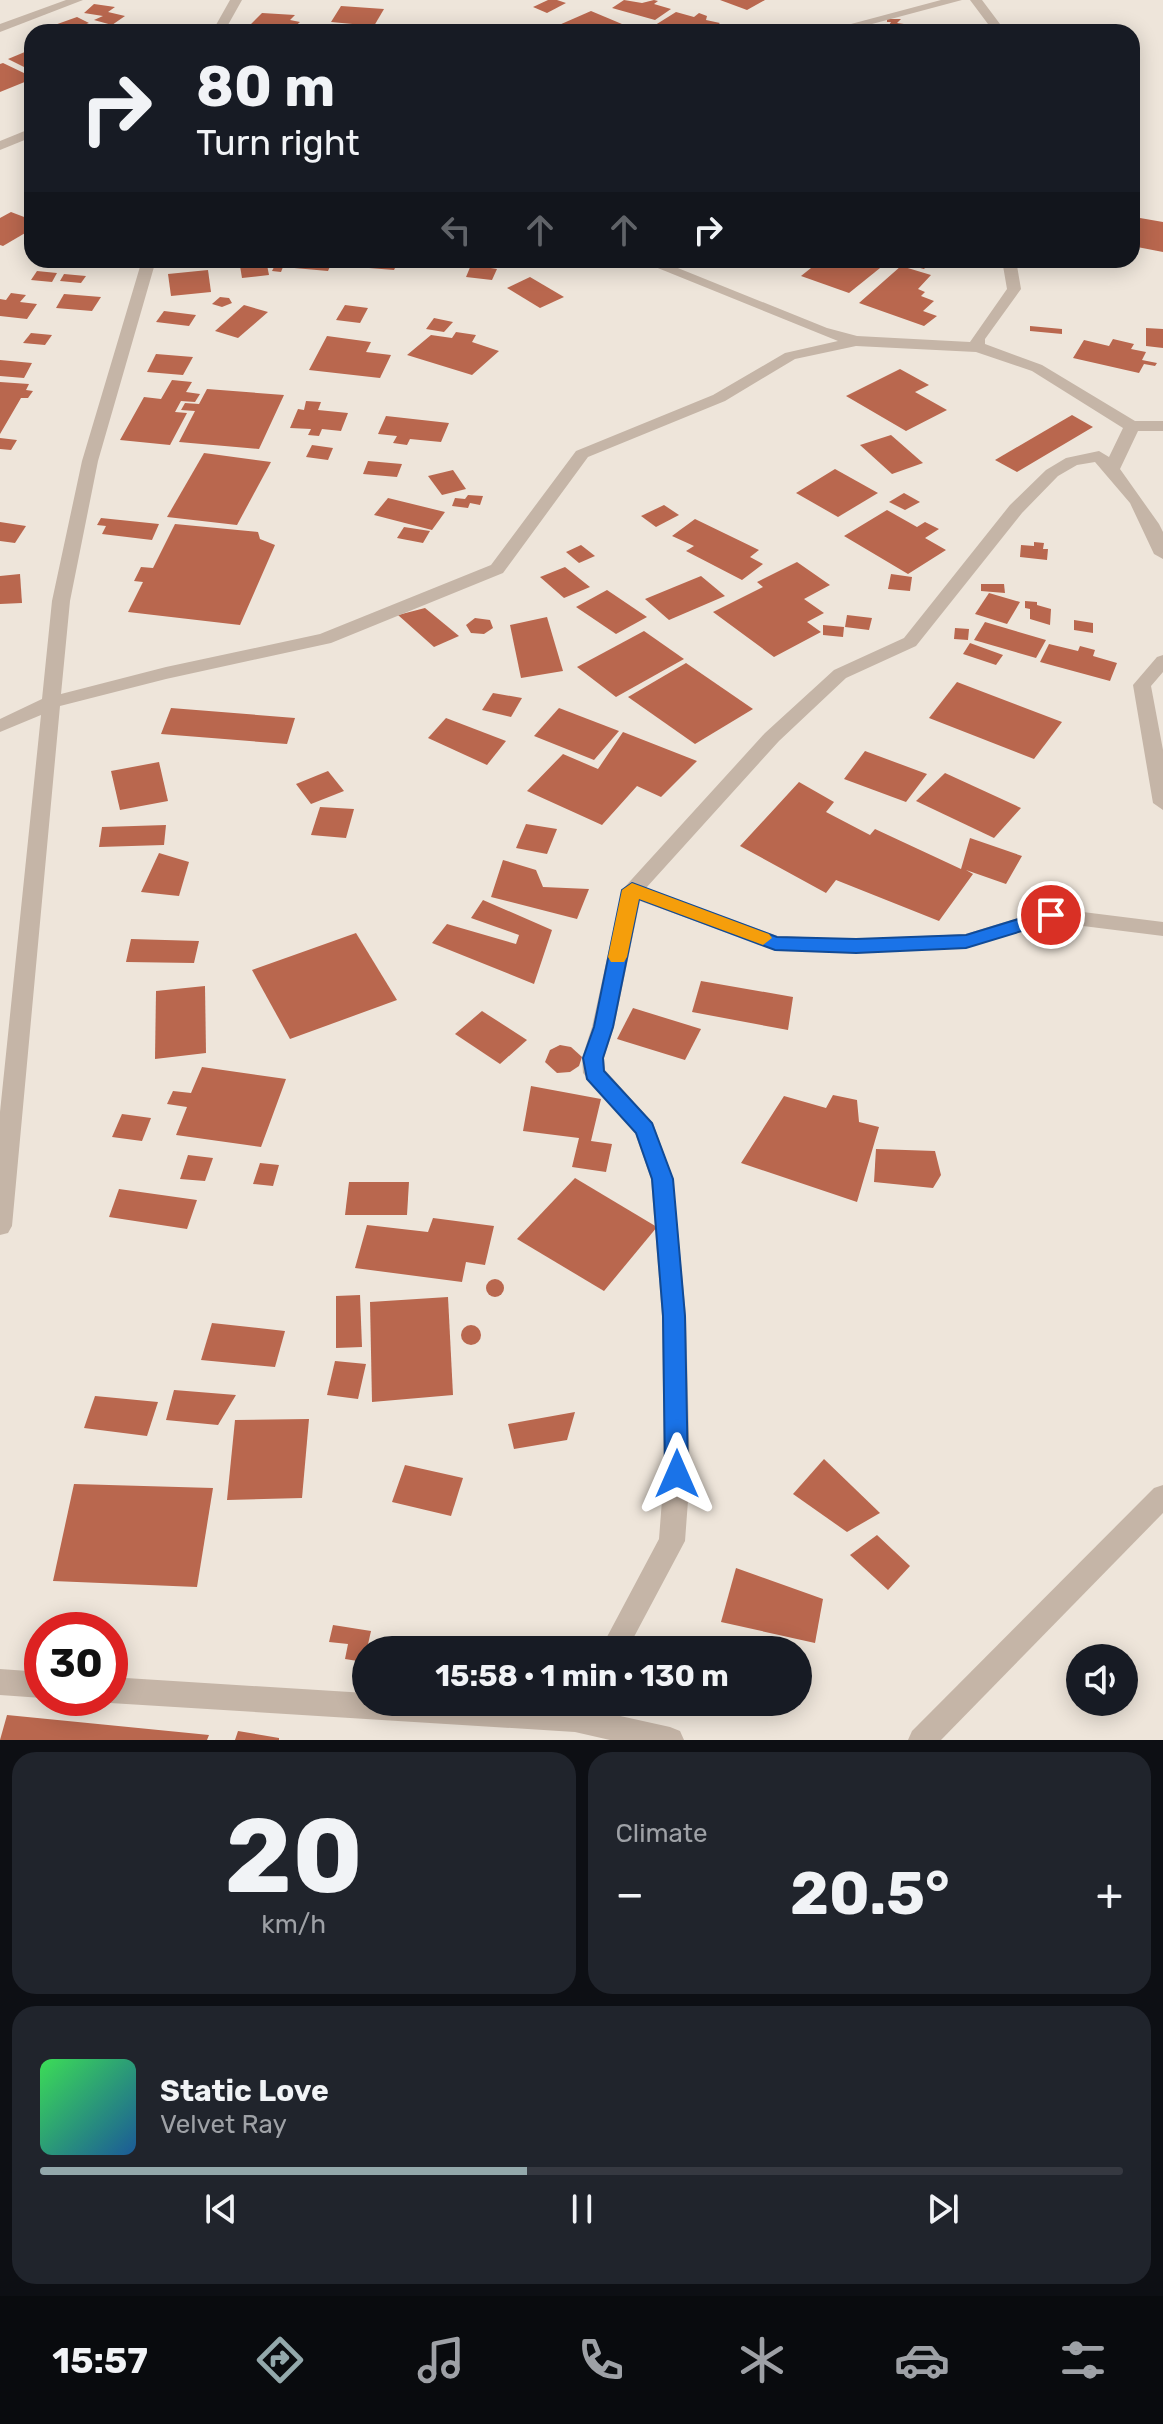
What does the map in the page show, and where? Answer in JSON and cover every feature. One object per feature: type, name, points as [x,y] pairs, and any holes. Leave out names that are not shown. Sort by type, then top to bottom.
[{"type":"street","points":[[0,28],[77,0]]},
{"type":"street","points":[[222,24],[236,0]]},
{"type":"street","points":[[859,24],[956,0]]},
{"type":"street","points":[[976,0],[994,24]]},
{"type":"street","points":[[0,146],[24,136]]},
{"type":"street","points":[[0,1226],[6,1110],[61,601],[90,461],[147,268]]},
{"type":"street","points":[[665,268],[822,331],[856,341],[978,347],[1037,368],[1132,426],[1163,426]]},
{"type":"street","points":[[978,347],[977,339],[1014,289],[1010,268]]},
{"type":"street","points":[[0,726],[50,703],[166,673],[325,639],[497,569],[582,454],[719,398],[790,356],[856,341]]},
{"type":"street","points":[[1111,470],[1132,426]]},
{"type":"street","points":[[621,1636],[672,1541],[677,1474],[674,1316],[662,1179],[645,1129],[594,1073],[593,1058],[603,1027],[632,890],[772,737],[840,674],[910,642],[1016,509],[1052,473],[1072,461],[1099,456],[1136,496],[1150,520],[1163,554]]},
{"type":"street","points":[[1142,685],[1163,661]]},
{"type":"street","points":[[1142,685],[1163,688]]},
{"type":"street","points":[[1142,685],[1163,803]]},
{"type":"street","points":[[632,890],[775,943],[856,946],[966,941],[1051,915],[1163,929]]},
{"type":"street","points":[[922,1740],[1163,1496]]},
{"type":"street","points":[[0,1682],[24,1684]]},
{"type":"street","points":[[128,1691],[352,1700]]},
{"type":"street","points":[[598,1716],[670,1740]]},
{"type":"building","points":[[548,0],[566,3],[547,13],[533,7]]},
{"type":"building","points":[[624,0],[642,3],[654,0],[658,1],[654,4],[671,9],[655,20],[612,8]]},
{"type":"building","points":[[720,0],[765,0],[747,10]]},
{"type":"building","points":[[94,4],[115,7],[108,12],[125,16],[108,24],[94,20],[103,16],[84,13]]},
{"type":"building","points":[[341,6],[384,9],[375,24],[331,22]]},
{"type":"building","points":[[591,11],[622,24],[561,24]]},
{"type":"building","points":[[676,12],[694,17],[699,13],[707,16],[706,20],[720,23],[719,24],[657,24]]},
{"type":"building","points":[[262,13],[295,15],[290,20],[300,22],[298,24],[251,24]]},
{"type":"building","points":[[77,17],[89,23],[86,24],[57,24]]},
{"type":"building","points":[[887,19],[901,19],[897,23],[904,24],[890,24]]},
{"type":"building","points":[[24,52],[24,67],[8,59]]},
{"type":"building","points":[[0,64],[24,73],[24,82],[0,92]]},
{"type":"building","points":[[11,212],[24,217],[24,234],[0,245],[0,218]]},
{"type":"building","points":[[1140,218],[1163,222],[1163,252],[1140,248]]},
{"type":"building","points":[[240,268],[268,268],[269,275],[242,278]]},
{"type":"building","points":[[294,268],[329,268],[328,271]]},
{"type":"building","points":[[470,268],[497,269],[492,280],[466,277]]},
{"type":"building","points":[[811,268],[880,268],[849,293],[801,276]]},
{"type":"building","points":[[899,268],[908,268],[931,275],[918,289],[925,292],[921,296],[934,301],[923,311],[937,316],[924,326],[859,303]]},
{"type":"building","points":[[208,270],[211,292],[171,296],[168,274]]},
{"type":"building","points":[[37,271],[57,273],[52,282],[31,280]]},
{"type":"building","points":[[64,274],[86,276],[81,283],[60,281]]},
{"type":"building","points":[[530,277],[564,297],[540,308],[507,288]]},
{"type":"building","points":[[11,293],[26,295],[20,302],[37,304],[27,319],[0,316],[0,299],[6,300]]},
{"type":"building","points":[[64,294],[101,297],[92,311],[56,308]]},
{"type":"building","points":[[220,297],[229,298],[232,303],[222,307],[212,304]]},
{"type":"building","points":[[244,305],[268,312],[238,338],[215,331]]},
{"type":"building","points":[[345,305],[368,308],[360,323],[336,320]]},
{"type":"building","points":[[164,311],[196,315],[189,326],[156,322]]},
{"type":"building","points":[[434,318],[453,322],[444,332],[426,329]]},
{"type":"building","points":[[1030,326],[1062,329],[1062,334],[1030,331]]},
{"type":"building","points":[[1146,328],[1163,329],[1163,348],[1146,346]]},
{"type":"building","points":[[456,332],[476,335],[472,342],[499,351],[472,375],[407,355],[431,335],[452,338]]},
{"type":"building","points":[[31,333],[52,335],[45,345],[23,343]]},
{"type":"building","points":[[327,336],[371,342],[366,352],[391,355],[380,378],[309,370]]},
{"type":"building","points":[[1113,339],[1134,344],[1131,349],[1146,352],[1142,360],[1157,363],[1155,366],[1144,364],[1139,373],[1073,358],[1084,340],[1109,346]]},
{"type":"building","points":[[156,354],[193,357],[183,375],[147,372]]},
{"type":"building","points":[[0,360],[32,363],[24,378],[0,376]]},
{"type":"building","points":[[900,369],[929,385],[915,392],[947,410],[906,431],[846,396]]},
{"type":"building","points":[[172,380],[192,382],[186,392],[200,394],[195,402],[181,401],[175,412],[187,413],[170,445],[120,440],[144,397],[161,399]]},
{"type":"building","points":[[0,382],[29,384],[26,390],[33,391],[28,398],[21,398],[0,434]]},
{"type":"building","points":[[207,389],[284,395],[259,449],[179,442],[195,411],[181,410],[185,403],[199,404]]},
{"type":"building","points":[[306,401],[321,402],[318,410],[348,413],[341,431],[322,429],[319,436],[308,435],[311,429],[290,428],[298,409],[304,410]]},
{"type":"building","points":[[1072,415],[1093,427],[1017,472],[995,460]]},
{"type":"building","points":[[386,416],[449,423],[441,442],[410,439],[407,445],[393,443],[397,436],[378,434]]},
{"type":"building","points":[[891,435],[923,463],[892,474],[860,445]]},
{"type":"building","points":[[0,438],[17,440],[11,450],[0,449]]},
{"type":"building","points":[[312,445],[333,448],[328,460],[306,457]]},
{"type":"building","points":[[204,453],[271,462],[237,525],[167,517]]},
{"type":"building","points":[[368,461],[402,464],[397,477],[363,474]]},
{"type":"building","points":[[835,469],[878,493],[838,517],[796,493]]},
{"type":"building","points":[[453,470],[466,489],[442,495],[428,476]]},
{"type":"building","points":[[904,493],[920,502],[905,510],[889,502]]},
{"type":"building","points":[[468,495],[483,496],[480,505],[470,503],[468,508],[452,506],[455,498],[465,499]]},
{"type":"building","points":[[388,498],[445,512],[432,530],[374,515]]},
{"type":"building","points":[[664,505],[679,515],[656,527],[641,516]]},
{"type":"building","points":[[887,510],[917,527],[925,522],[939,529],[925,538],[946,550],[908,574],[844,536]]},
{"type":"building","points":[[101,518],[159,524],[152,540],[102,534],[106,526],[97,525]]},
{"type":"building","points":[[695,519],[759,550],[750,557],[763,564],[742,580],[686,551],[694,546],[672,536]]},
{"type":"building","points":[[0,522],[26,526],[15,543],[0,541]]},
{"type":"building","points":[[175,524],[258,532],[260,539],[275,545],[240,625],[128,612],[143,582],[134,581],[141,567],[153,568]]},
{"type":"building","points":[[404,527],[430,531],[423,543],[397,538]]},
{"type":"building","points":[[1034,542],[1044,543],[1043,549],[1048,549],[1047,560],[1020,557],[1021,545],[1034,546]]},
{"type":"building","points":[[581,545],[595,556],[579,563],[566,552]]},
{"type":"building","points":[[797,562],[830,585],[804,599],[824,613],[807,622],[821,632],[774,657],[713,612],[763,587],[757,582]]},
{"type":"building","points":[[565,567],[590,587],[564,598],[540,577]]},
{"type":"building","points":[[20,574],[22,603],[0,604],[0,576]]},
{"type":"building","points":[[891,574],[912,577],[910,591],[888,589]]},
{"type":"building","points":[[701,576],[725,596],[669,620],[645,599]]},
{"type":"building","points":[[981,584],[1004,584],[1005,593],[981,591]]},
{"type":"building","points":[[607,590],[647,617],[616,634],[576,607]]},
{"type":"building","points":[[989,593],[1020,602],[1007,624],[975,614]]},
{"type":"building","points":[[1025,601],[1037,602],[1037,605],[1051,609],[1050,625],[1030,619],[1030,609],[1025,608]]},
{"type":"building","points":[[425,608],[459,636],[434,647],[398,615]]},
{"type":"building","points":[[847,615],[872,618],[869,630],[845,627]]},
{"type":"building","points":[[547,617],[563,671],[521,678],[510,625]]},
{"type":"building","points":[[475,618],[490,620],[493,628],[484,634],[471,633],[466,625]]},
{"type":"building","points":[[1074,620],[1093,623],[1093,633],[1074,630]]},
{"type":"building","points":[[985,622],[1046,640],[1036,658],[974,640]]},
{"type":"building","points":[[823,625],[844,627],[843,637],[823,635]]},
{"type":"building","points":[[955,628],[969,629],[968,640],[954,639]]},
{"type":"building","points":[[644,631],[684,659],[616,697],[577,667]]},
{"type":"building","points":[[970,643],[1003,655],[996,665],[963,654]]},
{"type":"building","points":[[1049,644],[1078,651],[1080,646],[1095,650],[1093,656],[1117,663],[1110,681],[1040,662]]},
{"type":"building","points":[[686,663],[753,709],[695,744],[628,697]]},
{"type":"building","points":[[957,682],[1062,722],[1034,759],[929,718]]},
{"type":"building","points":[[493,693],[522,698],[511,717],[482,710]]},
{"type":"building","points":[[171,708],[295,718],[287,744],[161,734]]},
{"type":"building","points":[[559,708],[619,731],[594,760],[534,736]]},
{"type":"building","points":[[446,718],[506,741],[487,765],[428,738]]},
{"type":"building","points":[[623,732],[697,761],[661,797],[637,786],[602,825],[527,791],[563,754],[598,769]]},
{"type":"building","points":[[865,751],[927,774],[906,802],[844,779]]},
{"type":"building","points":[[159,762],[168,801],[120,810],[111,771]]},
{"type":"building","points":[[328,771],[344,791],[311,804],[296,784]]},
{"type":"building","points":[[945,773],[1021,808],[994,838],[916,801]]},
{"type":"building","points":[[799,782],[834,802],[826,812],[870,835],[875,829],[961,869],[970,838],[1022,856],[1006,884],[966,870],[973,874],[939,921],[836,880],[826,893],[740,846]]},
{"type":"building","points":[[320,807],[354,809],[346,838],[311,835]]},
{"type":"building","points":[[526,824],[557,829],[547,854],[516,848]]},
{"type":"building","points":[[166,825],[164,845],[99,847],[102,827]]},
{"type":"building","points":[[159,853],[189,862],[179,896],[141,892]]},
{"type":"building","points":[[503,860],[536,870],[543,887],[589,889],[577,919],[491,897]]},
{"type":"building","points":[[483,900],[552,930],[534,984],[432,943],[447,924],[516,944],[519,935],[471,918]]},
{"type":"building","points":[[356,933],[397,1000],[290,1039],[252,970]]},
{"type":"building","points":[[131,939],[199,941],[194,963],[126,962]]},
{"type":"building","points":[[701,981],[793,997],[788,1030],[692,1012]]},
{"type":"building","points":[[205,986],[206,1053],[155,1059],[156,991]]},
{"type":"building","points":[[633,1008],[701,1029],[685,1060],[617,1039]]},
{"type":"building","points":[[482,1011],[527,1040],[500,1064],[455,1034]]},
{"type":"building","points":[[560,1045],[571,1047],[582,1057],[579,1066],[570,1072],[557,1073],[545,1062],[550,1050]]},
{"type":"building","points":[[202,1067],[286,1079],[261,1147],[176,1135],[187,1107],[167,1104],[173,1091],[191,1093]]},
{"type":"building","points":[[531,1086],[601,1099],[591,1141],[612,1144],[606,1172],[572,1167],[579,1138],[523,1131]]},
{"type":"building","points":[[833,1095],[857,1100],[859,1122],[879,1127],[857,1202],[741,1163],[784,1096],[826,1108]]},
{"type":"building","points":[[122,1114],[151,1118],[142,1141],[112,1137]]},
{"type":"building","points":[[876,1149],[935,1151],[941,1175],[933,1188],[874,1182]]},
{"type":"building","points":[[188,1155],[213,1158],[205,1181],[180,1179]]},
{"type":"building","points":[[260,1163],[279,1165],[273,1186],[253,1184]]},
{"type":"building","points":[[575,1178],[657,1227],[604,1291],[517,1239]]},
{"type":"building","points":[[349,1182],[409,1182],[407,1215],[345,1215]]},
{"type":"building","points":[[119,1189],[197,1200],[187,1229],[109,1217]]},
{"type":"building","points":[[433,1218],[494,1226],[485,1265],[466,1262],[462,1282],[355,1268],[367,1225],[428,1232]]},
{"type":"building","points":[[491,1279],[499,1279],[504,1288],[502,1295],[491,1297],[486,1292],[486,1284]]},
{"type":"building","points":[[360,1295],[362,1347],[336,1348],[336,1296]]},
{"type":"building","points":[[448,1297],[453,1395],[372,1402],[370,1302]]},
{"type":"building","points":[[212,1323],[285,1331],[275,1367],[201,1360]]},
{"type":"building","points":[[471,1325],[478,1328],[481,1335],[478,1342],[471,1345],[464,1342],[461,1335],[464,1328]]},
{"type":"building","points":[[335,1361],[366,1364],[358,1399],[327,1395]]},
{"type":"building","points":[[174,1390],[236,1395],[218,1425],[166,1420]]},
{"type":"building","points":[[95,1396],[158,1402],[147,1436],[84,1428]]},
{"type":"building","points":[[575,1412],[567,1440],[514,1449],[508,1424]]},
{"type":"building","points":[[309,1419],[302,1498],[227,1500],[235,1420]]},
{"type":"building","points":[[824,1459],[880,1513],[847,1532],[793,1494]]},
{"type":"building","points":[[405,1465],[463,1478],[451,1516],[392,1502]]},
{"type":"building","points":[[74,1484],[213,1488],[197,1587],[53,1581]]},
{"type":"building","points":[[877,1535],[910,1566],[888,1590],[850,1555]]},
{"type":"building","points":[[736,1568],[823,1599],[815,1643],[812,1642],[812,1636],[784,1636],[721,1622]]},
{"type":"building","points":[[333,1625],[371,1631],[370,1636],[352,1636],[352,1660],[345,1659],[348,1644],[329,1642]]},
{"type":"building","points":[[7,1715],[209,1735],[207,1740],[0,1740]]},
{"type":"building","points":[[238,1731],[279,1738],[279,1740],[235,1740]]},
{"type":"slow traffic","points":[[618,957],[632,890],[763,938]]},
{"type":"route","points":[[677,1474],[674,1316],[662,1179],[645,1129],[594,1073],[593,1058],[603,1027],[632,890],[775,943],[856,946],[966,941],[1051,915]]}]
